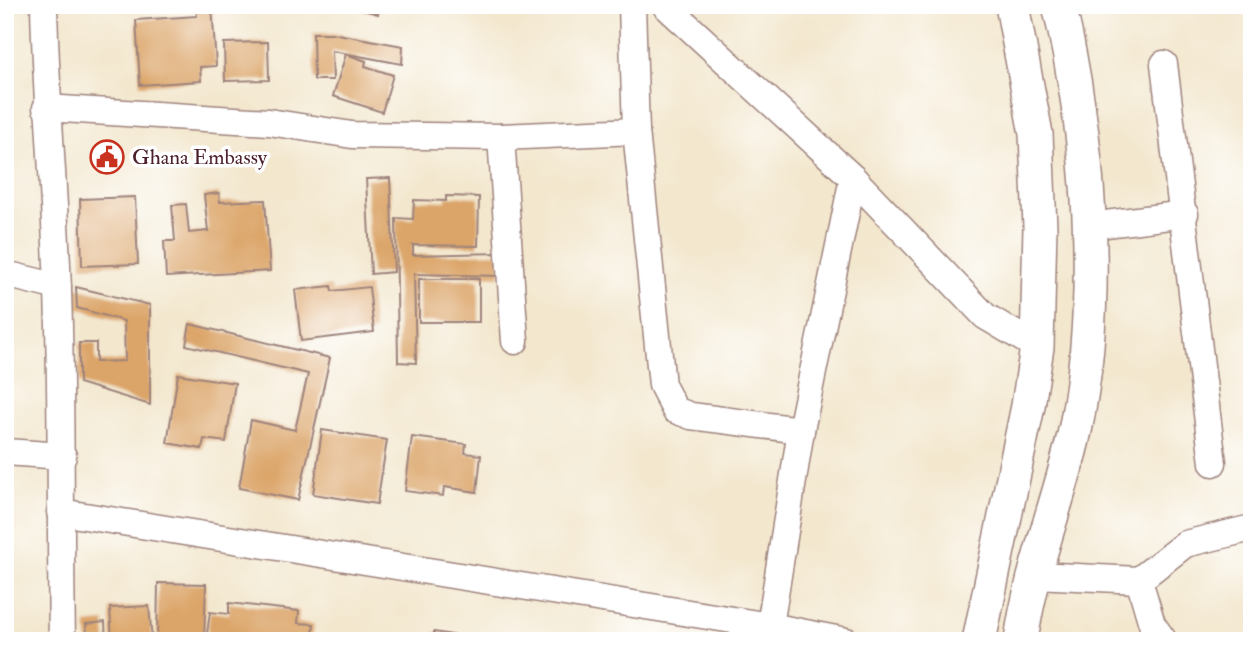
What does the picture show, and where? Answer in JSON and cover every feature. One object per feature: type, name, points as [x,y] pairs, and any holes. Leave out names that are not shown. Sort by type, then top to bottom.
[{"type":"main road","points":[[979,641],[1026,419],[1037,347],[1040,227],[1036,134],[1012,5]]},
{"type":"main road","points":[[1021,641],[1035,575],[1076,425],[1086,339],[1090,226],[1070,53],[1059,5]]},
{"type":"street","points":[[44,5],[46,108],[58,287],[63,456],[60,512],[62,641]]},
{"type":"street","points":[[632,5],[636,131],[662,385],[675,410],[691,416],[801,430]]},
{"type":"street","points":[[665,5],[853,178],[985,316],[1037,347]]},
{"type":"street","points":[[1164,64],[1185,214],[1213,463]]},
{"type":"street","points":[[46,108],[269,122],[352,135],[501,137],[636,131]]},
{"type":"street","points":[[501,137],[515,341]]},
{"type":"street","points":[[770,626],[801,430],[853,178]]},
{"type":"street","points":[[1090,226],[1185,214]]},
{"type":"street","points":[[5,274],[58,287]]},
{"type":"street","points":[[5,452],[63,456]]},
{"type":"street","points":[[60,512],[770,626],[846,641]]},
{"type":"street","points":[[1035,575],[1139,580],[1185,544],[1252,528]]},
{"type":"street","points":[[1139,580],[1152,624],[1164,641]]},
{"type":"building","points":[[196,5],[212,5],[216,66],[200,67],[201,81],[140,85],[136,20],[197,16]]},
{"type":"building","points":[[346,5],[379,5],[378,14]]},
{"type":"building","points":[[313,33],[332,33],[403,46],[402,64],[332,51],[333,80],[314,80]]},
{"type":"building","points":[[268,42],[269,80],[225,81],[224,43]]},
{"type":"building","points":[[346,54],[366,61],[365,66],[393,75],[382,112],[333,96]]},
{"type":"building","points":[[390,178],[394,272],[371,274],[366,179]]},
{"type":"building","points":[[219,193],[220,202],[265,200],[270,271],[166,277],[164,241],[175,241],[172,205],[186,204],[189,233],[208,231],[204,195]]},
{"type":"building","points":[[446,196],[479,197],[478,246],[413,245],[413,255],[500,253],[500,276],[414,274],[416,363],[398,362],[396,218],[413,219],[414,200],[446,201]]},
{"type":"building","points":[[135,197],[138,264],[82,266],[80,199]]},
{"type":"building","points":[[419,279],[479,279],[479,322],[419,322]]},
{"type":"building","points":[[331,286],[332,291],[369,287],[374,332],[301,341],[295,290]]},
{"type":"building","points":[[76,287],[150,305],[150,405],[79,383],[79,343],[96,343],[96,362],[125,361],[124,321],[77,308]]},
{"type":"building","points":[[190,324],[330,358],[298,500],[239,488],[251,420],[295,430],[308,374],[186,345]]},
{"type":"building","points":[[178,374],[235,383],[226,442],[204,439],[202,449],[167,443]]},
{"type":"building","points":[[322,430],[387,440],[377,504],[313,494]]},
{"type":"building","points":[[412,437],[466,444],[465,453],[481,455],[477,492],[444,487],[443,496],[405,491]]},
{"type":"building","points":[[158,583],[206,584],[204,641],[157,641]]},
{"type":"building","points":[[229,603],[299,611],[298,623],[314,624],[312,641],[206,641],[210,612],[229,614]]},
{"type":"building","points":[[149,606],[152,641],[112,641],[110,608]]},
{"type":"building","points":[[105,622],[106,641],[88,641],[86,624]]},
{"type":"building","points":[[434,632],[477,639],[477,641],[433,641]]},
{"type":"place","name":"Ghana Embassy","points":[[107,157]]}]
